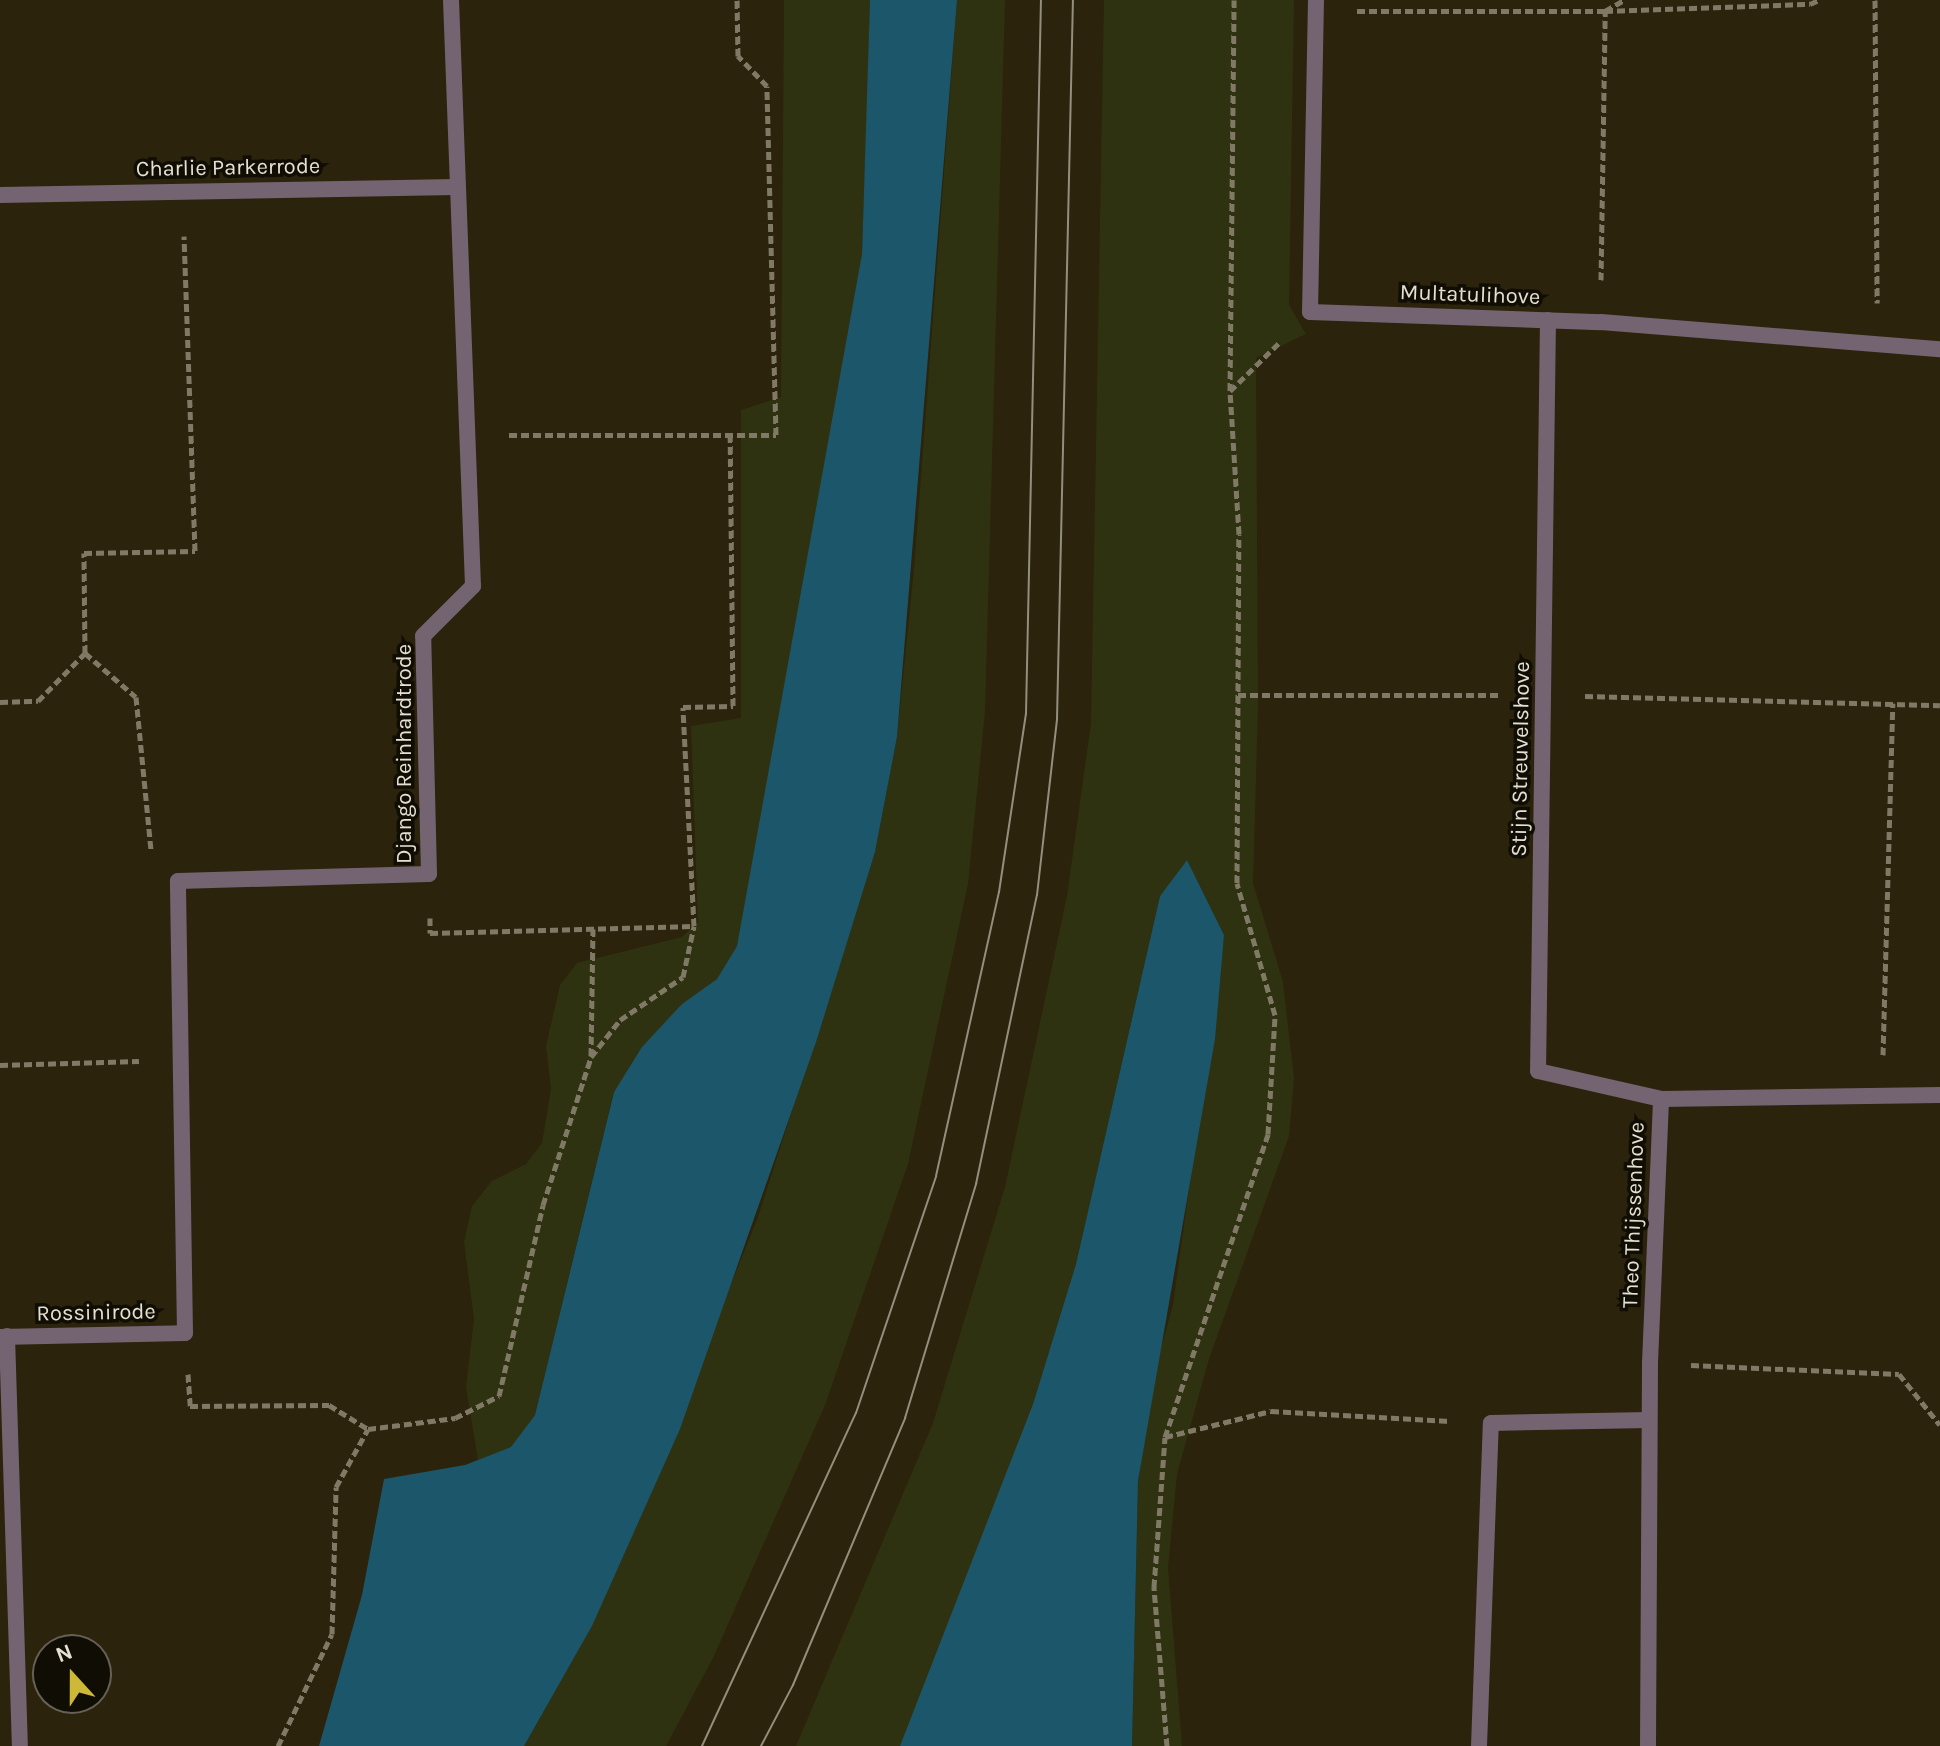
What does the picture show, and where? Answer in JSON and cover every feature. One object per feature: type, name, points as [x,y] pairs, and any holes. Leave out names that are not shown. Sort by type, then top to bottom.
[{"type":"street","name":"Django Reinhardtrode","points":[[178,881],[429,874],[423,636],[473,586],[451,0]]},
{"type":"street","points":[[1310,312],[1316,6]]},
{"type":"street","name":"Charlie Parkerrode","points":[[0,195],[456,187]]},
{"type":"street","name":"Multatulihove","points":[[1310,312],[1601,322],[1940,349]]},
{"type":"street","name":"Stijn Streuvelshove","points":[[1548,320],[1538,1071],[1661,1099]]},
{"type":"street","points":[[178,881],[185,1333]]},
{"type":"street","name":"Theo Thijssenhove","points":[[1648,1746],[1650,1363],[1661,1099],[1940,1095]]},
{"type":"street","name":"Rossinirode","points":[[20,1746],[4,1336],[185,1333]]},
{"type":"street","points":[[1479,1746],[1491,1423],[1649,1420]]},
{"type":"path","points":[[466,435],[776,435],[767,86],[738,56],[737,0]]},
{"type":"path","points":[[1167,1746],[1154,1587],[1165,1437],[1268,1134],[1275,1015],[1237,883],[1239,534],[1230,391],[1234,0]]},
{"type":"path","points":[[1605,11],[1624,0]]},
{"type":"path","points":[[1316,6],[1605,11],[1819,0]]},
{"type":"path","points":[[1875,0],[1877,345]]},
{"type":"path","points":[[1601,322],[1605,11]]},
{"type":"path","points":[[0,702],[38,701],[85,653],[84,553],[195,551],[182,191]]},
{"type":"path","points":[[1230,391],[1310,312]]},
{"type":"path","points":[[591,1057],[620,1020],[683,977],[694,926],[683,707],[733,706],[730,436]]},
{"type":"path","points":[[85,653],[136,697],[152,855],[178,881]]},
{"type":"path","points":[[1882,1096],[1893,703]]},
{"type":"path","points":[[429,874],[430,933],[694,926]]},
{"type":"path","points":[[185,1333],[190,1406],[329,1405],[368,1429],[455,1418],[499,1396],[543,1205],[591,1057],[593,929]]},
{"type":"path","points":[[0,1065],[181,1060]]},
{"type":"path","points":[[1650,1363],[1899,1374],[1940,1425]]},
{"type":"path","points":[[1165,1437],[1271,1411],[1491,1423]]},
{"type":"path","points":[[278,1746],[332,1634],[336,1487],[368,1429]]},
{"type":"green space","points":[[784,0],[870,0],[862,254],[843,381],[747,906],[737,946],[717,979],[682,1004],[614,1091],[535,1415],[512,1447],[478,1460],[466,1387],[474,1319],[464,1242],[472,1206],[492,1181],[526,1164],[542,1143],[551,1089],[546,1046],[560,985],[577,963],[682,937],[698,922],[691,726],[741,718],[741,410],[781,397]]},
{"type":"green space","points":[[957,0],[1005,0],[985,711],[968,884],[908,1164],[825,1405],[713,1658],[666,1746],[524,1746],[592,1626],[757,1220],[875,852],[897,737],[914,569]]},
{"type":"green space","points":[[1104,0],[1294,0],[1289,305],[1306,334],[1256,358],[1258,707],[1253,883],[1283,982],[1294,1078],[1289,1136],[1209,1359],[1177,1474],[1168,1568],[1182,1746],[1132,1746],[1138,1481],[1157,1362],[1173,1305],[1224,935],[1187,860],[1160,896],[1076,1264],[1033,1404],[913,1718],[900,1746],[796,1746],[933,1423],[1005,1187],[1067,896],[1091,723]]},
{"type":"water","points":[[870,0],[957,0],[897,737],[875,852],[816,1042],[680,1429],[592,1626],[524,1746],[319,1746],[362,1595],[384,1479],[465,1465],[511,1447],[535,1415],[614,1092],[642,1047],[682,1004],[717,979],[737,946],[862,254]]},
{"type":"water","points":[[1187,860],[1224,935],[1215,1039],[1138,1481],[1132,1746],[900,1746],[1033,1404],[1076,1264],[1160,896]]},
{"type":"tram line","points":[[702,1746],[856,1413],[936,1176],[999,892],[1026,714],[1041,0]]},
{"type":"tram line","points":[[761,1746],[793,1685],[905,1418],[976,1184],[1037,895],[1057,719],[1073,0]]}]
